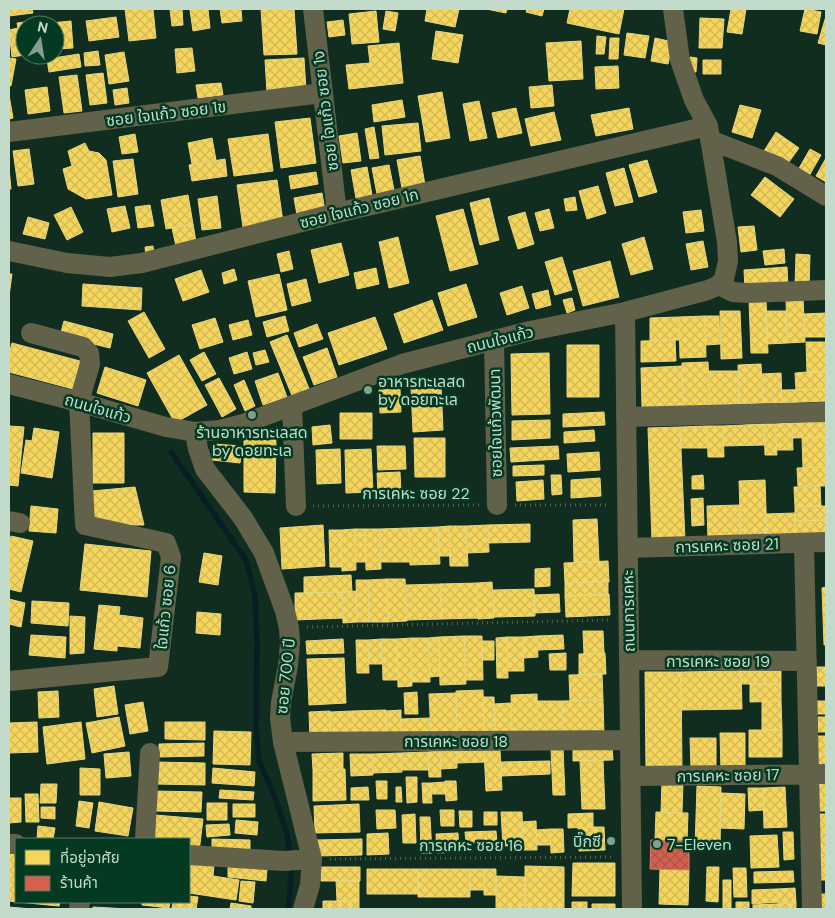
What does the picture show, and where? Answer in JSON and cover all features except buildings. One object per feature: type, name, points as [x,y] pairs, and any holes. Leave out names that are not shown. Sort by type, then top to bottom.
[{"type":"street","name":"ซอย ใจแก้ว ซอย 1ง","points":[[313,9],[337,213]]},
{"type":"street","points":[[673,9],[680,60],[694,100],[709,133],[727,242],[728,261],[724,279],[719,285],[740,293],[826,290]]},
{"type":"street","name":"ซอย ใจแก้ว ซอย 1ข","points":[[9,132],[322,93]]},
{"type":"street","points":[[709,133],[777,166],[826,196]]},
{"type":"street","name":"ซอย ใจแก้ว ซอย 1ก","points":[[9,251],[66,263],[110,267],[142,263],[337,213],[709,133]]},
{"type":"street","name":"ถนนใจแก้ว","points":[[9,384],[166,427],[195,432],[220,430],[243,424],[402,364],[530,331],[625,312],[708,290],[719,285]]},
{"type":"street","name":"ถนนการเคหะ","points":[[625,312],[632,909]]},
{"type":"street","points":[[31,333],[83,347],[89,353],[90,364],[80,402]]},
{"type":"street","name":"ซอยใจแก้วพัฒนา","points":[[494,340],[497,505]]},
{"type":"street","name":"ใจแก้ว ซอย 6","points":[[9,681],[158,667],[171,557],[166,543],[85,525],[80,402]]},
{"type":"street","points":[[292,405],[296,506]]},
{"type":"street","points":[[626,416],[826,412]]},
{"type":"street","name":"ซอย 700 ปี","points":[[195,432],[198,449],[205,469],[243,518],[264,553],[285,611],[289,628],[289,658],[280,718],[282,742],[312,859],[310,885],[303,909]]},
{"type":"street","name":"การเคหะ ซอย 21","points":[[628,548],[826,542]]},
{"type":"street","points":[[804,543],[807,661],[818,774],[812,909]]},
{"type":"street","name":"การเคหะ ซอย 19","points":[[629,660],[807,661]]},
{"type":"street","name":"การเคหะ ซอย 18","points":[[282,742],[630,740]]},
{"type":"street","points":[[145,838],[150,752]]},
{"type":"street","name":"การเคหะ ซอย 17","points":[[630,776],[818,774]]},
{"type":"street","points":[[190,855],[284,861],[312,859]]},
{"type":"path","name":"การเคหะ ซอย 22","points":[[296,506],[627,505]]},
{"type":"path","points":[[289,628],[629,619]]},
{"type":"path","name":"การเคหะ ซอย 16","points":[[312,859],[631,857]]},
{"type":"waterway","points":[[171,452],[246,560],[255,596],[257,643],[256,727],[259,761],[276,800],[287,834],[292,866],[287,909]]},
{"type":"place","name":"อาหารทะเลสด by ดอยทะเล","points":[[368,390]]},
{"type":"place","name":"ร้านอาหารทะเลสด by ดอยทะเล","points":[[252,415]]},
{"type":"place","name":"บิ๊กซี","points":[[611,841]]},
{"type":"place","name":"7-Eleven","points":[[657,844]]}]
